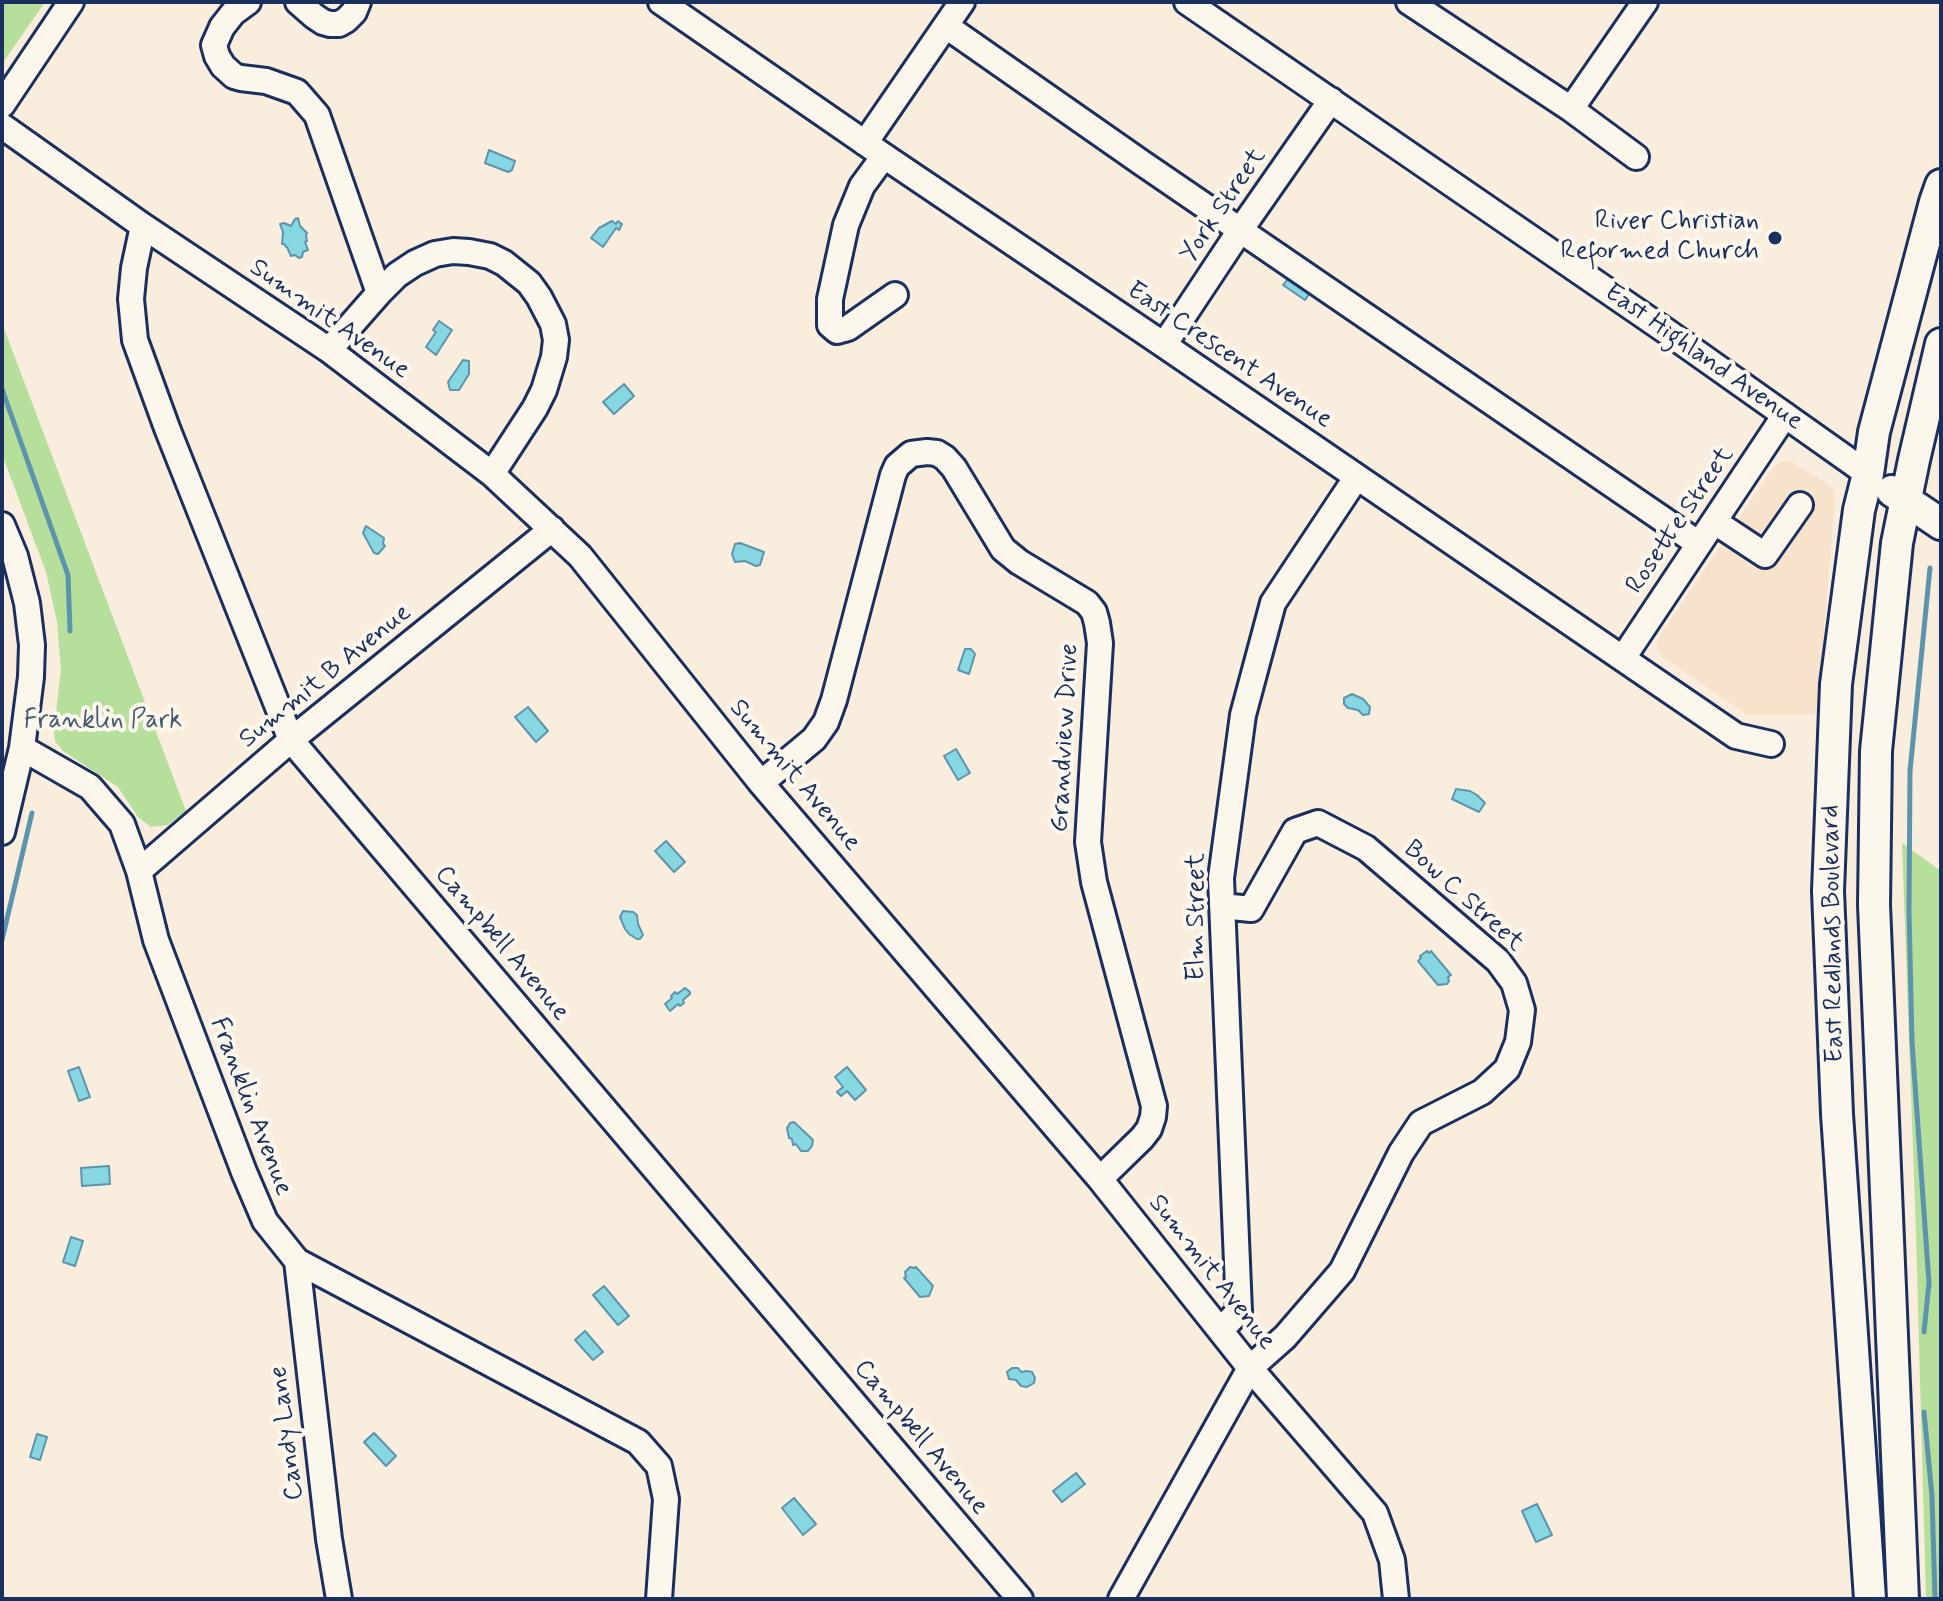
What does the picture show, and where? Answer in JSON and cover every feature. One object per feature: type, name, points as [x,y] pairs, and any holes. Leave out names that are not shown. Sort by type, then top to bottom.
[{"type":"main road","name":"East Redlands Boulevard","points":[[1870,1599],[1837,1114],[1828,891],[1836,684],[1859,510],[1874,432],[1941,185]]},
{"type":"main road","name":"East Redlands Boulevard","points":[[1903,1599],[1874,905],[1876,751],[1897,543],[1941,344]]},
{"type":"main road","name":"East Highland Avenue","points":[[1868,474],[1941,524]]},
{"type":"street","points":[[2,105],[71,2]]},
{"type":"street","points":[[248,2],[233,13],[222,27],[214,45],[217,56],[234,76],[279,84],[297,92],[317,115],[379,293]]},
{"type":"street","points":[[298,2],[314,16],[330,24],[346,20],[358,2]]},
{"type":"street","name":"East Crescent Avenue","points":[[661,2],[1736,736],[1771,744]]},
{"type":"street","points":[[895,295],[848,328],[837,331],[830,325],[830,299],[846,225],[874,150],[962,2]]},
{"type":"street","name":"East Highland Avenue","points":[[1187,2],[1868,474]]},
{"type":"street","points":[[1409,2],[1571,109],[1636,157]]},
{"type":"street","points":[[1571,109],[1645,2]]},
{"type":"street","points":[[946,26],[1699,544]]},
{"type":"street","name":"York Street","points":[[1164,345],[1331,100]]},
{"type":"street","name":"Summit Avenue","points":[[2,126],[143,226],[329,350],[492,474],[580,556],[761,783],[1100,1179],[1250,1368],[1375,1513],[1392,1560],[1396,1599]]},
{"type":"street","name":"Campbell Avenue","points":[[143,226],[131,299],[135,340],[291,740],[1020,1599]]},
{"type":"street","points":[[329,350],[379,293],[415,263],[435,254],[453,251],[490,256],[504,263],[529,283],[539,297],[553,324],[556,340],[544,390],[492,474]]},
{"type":"street","name":"Rosette Street","points":[[1623,658],[1785,415]]},
{"type":"street","name":"Grandview Drive","points":[[761,783],[814,739],[826,722],[888,489],[897,466],[911,454],[937,453],[954,468],[1003,549],[1087,603],[1097,623],[1100,643],[1088,842],[1094,882],[1154,1106],[1149,1129],[1100,1179]]},
{"type":"street","name":"Elm Street","points":[[1221,1330],[1239,1311],[1221,878],[1243,715],[1273,603],[1356,478]]},
{"type":"street","points":[[1715,522],[1765,555],[1800,505]]},
{"type":"street","points":[[2,525],[15,556],[27,603],[32,645],[22,748],[2,832]]},
{"type":"street","name":"Summit B Avenue","points":[[139,871],[291,740],[552,529]]},
{"type":"street","name":"Franklin Avenue","points":[[22,748],[90,787],[122,824],[139,871],[156,940],[265,1221],[297,1261],[638,1442],[659,1466],[666,1499],[659,1599]]},
{"type":"street","name":"Bow C Street","points":[[1222,906],[1251,909],[1295,831],[1318,823],[1366,848],[1498,961],[1514,983],[1522,1010],[1518,1042],[1507,1069],[1482,1092],[1421,1123],[1401,1153],[1342,1271],[1285,1337],[1250,1368]]},
{"type":"street","name":"Candy Lane","points":[[297,1261],[329,1539],[339,1599]]},
{"type":"street","points":[[1121,1599],[1250,1368]]},
{"type":"shaded area","points":[[1783,461],[1790,461],[1834,491],[1817,714],[1748,715],[1661,656],[1657,647],[1659,637],[1774,467]]},
{"type":"green space","points":[[2,2],[45,2],[2,64]]},
{"type":"green space","name":"Franklin Park","points":[[2,323],[186,811],[168,825],[151,827],[138,817],[118,787],[63,751],[55,741],[61,669],[57,622],[46,572],[2,454]]},
{"type":"green space","points":[[1902,843],[1941,871],[1941,1599],[1926,1599]]},
{"type":"water","points":[[489,150],[515,161],[512,170],[508,172],[485,163]]},
{"type":"water","points":[[298,218],[300,226],[307,233],[305,242],[308,250],[299,258],[291,256],[282,244],[280,224],[291,226]]},
{"type":"water","points":[[612,221],[622,224],[603,247],[591,238],[599,228]]},
{"type":"water","points":[[1291,275],[1312,290],[1305,300],[1283,285]]},
{"type":"water","points":[[439,321],[452,330],[436,355],[426,347]]},
{"type":"water","points":[[463,360],[469,361],[469,374],[459,390],[450,390],[448,382]]},
{"type":"water","points":[[624,384],[634,396],[614,414],[603,402]]},
{"type":"water","points":[[366,526],[384,538],[385,546],[378,554],[374,553],[363,533]]},
{"type":"water","points":[[735,544],[764,552],[760,565],[735,562],[732,554]]},
{"type":"water","points":[[965,649],[971,649],[975,654],[969,674],[958,670]]},
{"type":"water","points":[[1352,694],[1370,707],[1369,714],[1363,715],[1344,704],[1344,698]]},
{"type":"water","points":[[528,707],[548,731],[536,742],[515,717]]},
{"type":"water","points":[[956,749],[970,773],[958,780],[944,756]]},
{"type":"water","points":[[1456,789],[1470,791],[1485,803],[1479,812],[1452,799]]},
{"type":"water","points":[[666,841],[685,862],[674,872],[655,851]]},
{"type":"water","points":[[623,911],[637,915],[643,935],[640,939],[625,929],[620,917]]},
{"type":"water","points":[[1427,951],[1431,951],[1451,975],[1447,984],[1438,985],[1418,961]]},
{"type":"water","points":[[685,988],[690,994],[683,1000],[684,1003],[670,1011],[665,1004],[675,992],[677,994]]},
{"type":"water","points":[[79,1067],[90,1097],[79,1101],[68,1071]]},
{"type":"water","points":[[847,1067],[866,1090],[855,1100],[847,1091],[841,1096],[837,1092],[843,1087],[835,1077]]},
{"type":"water","points":[[794,1122],[813,1140],[808,1151],[801,1151],[789,1138],[787,1128]]},
{"type":"water","points":[[109,1166],[110,1184],[82,1186],[81,1168]]},
{"type":"water","points":[[71,1237],[83,1241],[75,1266],[63,1262]]},
{"type":"water","points":[[910,1267],[916,1267],[933,1286],[929,1296],[920,1297],[904,1278]]},
{"type":"water","points":[[604,1286],[629,1316],[618,1325],[593,1295]]},
{"type":"water","points":[[585,1331],[603,1352],[593,1360],[575,1340]]},
{"type":"water","points":[[1012,1368],[1032,1372],[1034,1383],[1027,1387],[1009,1379],[1007,1372]]},
{"type":"water","points":[[374,1433],[396,1456],[386,1466],[364,1442]]},
{"type":"water","points":[[37,1434],[47,1437],[40,1460],[30,1457]]},
{"type":"water","points":[[1076,1473],[1085,1484],[1062,1502],[1053,1491]]},
{"type":"water","points":[[794,1498],[816,1524],[803,1535],[782,1508]]},
{"type":"water","points":[[1537,1504],[1552,1535],[1536,1542],[1522,1511]]},
{"type":"waterway","points":[[2,389],[68,575],[70,631]]},
{"type":"waterway","points":[[1924,1332],[1929,1283],[1912,1042],[1910,771],[1930,568]]},
{"type":"waterway","points":[[2,940],[32,813]]},
{"type":"waterway","points":[[1924,1412],[1932,1496],[1935,1599]]},
{"type":"place","name":"River Christian Reformed Church","points":[[1775,238]]}]
